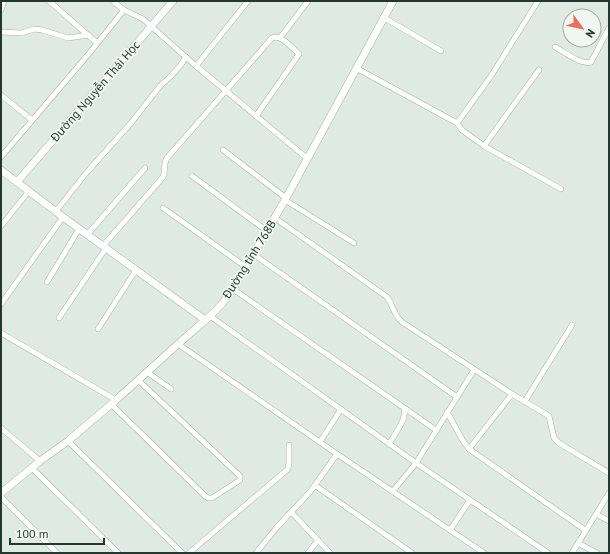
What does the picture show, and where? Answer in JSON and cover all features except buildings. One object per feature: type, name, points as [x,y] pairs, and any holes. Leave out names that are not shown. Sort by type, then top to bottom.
[{"type":"street","points":[[1,10],[4,1]]},
{"type":"street","points":[[49,1],[97,43]]},
{"type":"street","points":[[113,1],[124,10],[139,16],[196,66],[308,159]]},
{"type":"street","name":"Đường Nguyễn Thái Học","points":[[17,182],[173,1]]},
{"type":"street","points":[[196,66],[248,1]]},
{"type":"street","points":[[280,38],[308,1]]},
{"type":"street","name":"Đường tỉnh 768B","points":[[1,493],[40,461],[68,441],[114,402],[208,318],[232,290],[286,199],[393,1]]},
{"type":"street","points":[[457,123],[491,76],[538,1]]},
{"type":"street","points":[[1,157],[124,10]]},
{"type":"street","points":[[383,17],[441,51]]},
{"type":"street","points":[[555,47],[577,60],[589,63],[608,35],[609,28]]},
{"type":"street","points":[[1,32],[21,33],[42,30],[68,38],[88,35]]},
{"type":"street","points":[[59,318],[104,247],[163,177],[166,171],[165,164],[167,158],[272,38],[280,38],[299,54],[256,116]]},
{"type":"street","points":[[56,211],[87,172],[131,123],[156,90],[170,77],[186,57]]},
{"type":"street","points":[[356,68],[457,123],[462,130],[484,146],[561,189]]},
{"type":"street","points":[[484,146],[539,70]]},
{"type":"street","points":[[1,95],[32,120]]},
{"type":"street","points":[[223,150],[286,199],[354,243]]},
{"type":"street","points":[[87,235],[145,168]]},
{"type":"street","points":[[1,170],[136,270],[341,409],[416,463],[548,553]]},
{"type":"street","points":[[192,176],[267,231]]},
{"type":"street","points":[[1,226],[29,191]]},
{"type":"street","points":[[163,208],[246,267]]},
{"type":"street","points":[[1,304],[63,217]]},
{"type":"street","points":[[275,218],[387,297],[391,302],[396,316],[402,322],[474,370],[549,416],[554,438],[559,443],[609,473]]},
{"type":"street","points":[[47,282],[79,228]]},
{"type":"street","points":[[253,254],[457,397]]},
{"type":"street","points":[[98,329],[136,270]]},
{"type":"street","points":[[232,290],[436,430]]},
{"type":"street","points":[[525,402],[572,325]]},
{"type":"street","points":[[1,333],[114,402],[208,498],[212,498],[240,480],[240,476],[138,380]]},
{"type":"street","points":[[178,344],[484,553]]},
{"type":"street","points":[[393,491],[416,463],[474,370]]},
{"type":"street","points":[[147,372],[171,389]]},
{"type":"street","points":[[469,449],[512,394]]},
{"type":"street","points":[[389,444],[404,418],[406,413],[404,408]]},
{"type":"street","points":[[320,442],[341,409]]},
{"type":"street","points":[[447,412],[462,441],[469,449],[585,530]]},
{"type":"street","points":[[1,428],[40,461]]},
{"type":"street","points":[[68,441],[182,553]]},
{"type":"street","points":[[189,553],[288,469],[289,445]]},
{"type":"street","points":[[256,553],[278,526],[316,486],[337,454]]},
{"type":"street","points":[[32,468],[118,553]]},
{"type":"street","points":[[316,486],[412,553]]},
{"type":"street","points":[[572,553],[609,493]]},
{"type":"street","points":[[1,497],[57,553]]},
{"type":"street","points":[[450,530],[470,500]]},
{"type":"street","points":[[292,513],[330,553]]},
{"type":"street","points":[[596,514],[609,521]]},
{"type":"street","points":[[308,553],[318,540]]},
{"type":"street","points":[[578,543],[597,553]]}]
